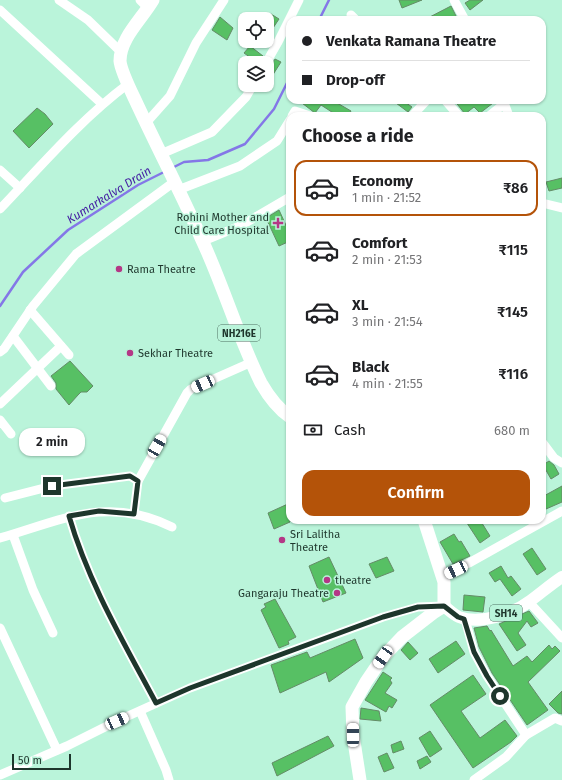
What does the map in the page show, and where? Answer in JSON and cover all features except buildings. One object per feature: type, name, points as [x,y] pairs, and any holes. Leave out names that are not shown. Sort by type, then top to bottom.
[{"type":"highway","points":[[121,52],[126,40],[147,3]]},
{"type":"highway","name":"NH216E","points":[[121,52],[120,63],[128,84],[203,241],[252,362],[271,400],[286,414]]},
{"type":"highway","points":[[360,780],[353,735],[352,706],[383,657],[402,637],[433,612],[444,606],[444,582],[425,524]]},
{"type":"main road","name":"SH14","points":[[464,619],[476,620],[494,618],[529,602],[542,590],[562,577]]},
{"type":"main road","points":[[444,606],[458,617],[464,619]]},
{"type":"street","points":[[59,0],[88,20],[121,52]]},
{"type":"street","points":[[146,123],[170,96],[196,43],[224,0]]},
{"type":"street","points":[[291,16],[299,0]]},
{"type":"street","points":[[454,0],[462,16]]},
{"type":"street","points":[[0,10],[102,104]]},
{"type":"street","points":[[270,56],[286,26]]},
{"type":"street","points":[[0,209],[57,148],[102,104],[128,84]]},
{"type":"street","points":[[161,154],[212,132],[246,97],[249,92]]},
{"type":"street","points":[[416,112],[423,104]]},
{"type":"street","points":[[448,104],[456,112]]},
{"type":"street","points":[[493,112],[502,104]]},
{"type":"street","points":[[0,352],[4,349],[30,310],[76,254],[172,178],[240,166],[277,141],[286,126]]},
{"type":"street","points":[[0,170],[20,188]]},
{"type":"street","points":[[203,241],[240,226],[286,199]]},
{"type":"street","points":[[546,204],[562,208]]},
{"type":"street","points":[[30,310],[69,355]]},
{"type":"street","points":[[13,336],[51,386]]},
{"type":"street","points":[[0,404],[61,346]]},
{"type":"street","points":[[134,514],[138,481],[187,393],[191,389],[252,362]]},
{"type":"street","points":[[0,420],[11,434]]},
{"type":"street","points":[[546,447],[554,458],[562,463]]},
{"type":"street","points":[[5,498],[52,486],[130,476],[138,481]]},
{"type":"street","points":[[0,538],[69,516],[99,511],[134,514],[172,527]]},
{"type":"street","points":[[546,520],[562,511]]},
{"type":"street","points":[[69,516],[77,542],[98,590],[120,636],[156,703]]},
{"type":"street","points":[[442,576],[469,563],[539,524]]},
{"type":"street","points":[[13,534],[33,590],[53,633]]},
{"type":"street","points":[[529,602],[562,638]]},
{"type":"street","points":[[0,775],[190,688],[383,617],[418,607],[444,606]]},
{"type":"street","points":[[464,619],[474,652],[487,676],[526,735]]},
{"type":"street","points":[[0,628],[57,750]]},
{"type":"street","points":[[140,711],[169,780]]},
{"type":"street","points":[[474,780],[506,757],[526,735],[555,718],[562,721]]},
{"type":"waterway","name":"Kumarkalva Drain","points":[[321,16],[329,0]]},
{"type":"waterway","name":"Kumarkalva Drain","points":[[172,168],[184,162],[208,160],[245,144],[274,109],[286,85]]},
{"type":"waterway","name":"Kumarkalva Drain","points":[[0,306],[23,272],[68,230],[138,185],[166,171]]},
{"type":"place","name":"Rohini Mother and Child Care Hospital","points":[[278,223]]},
{"type":"place","name":"Rama Theatre","points":[[119,269]]},
{"type":"place","name":"Sekhar Theatre","points":[[130,353]]},
{"type":"place","name":"Sri Lalitha Theatre","points":[[282,540]]},
{"type":"place","name":"theatre","points":[[327,580]]},
{"type":"place","name":"Gangaraju Theatre","points":[[337,593]]},
{"type":"route","points":[[52,486],[130,476],[138,481],[134,514],[99,511],[69,516],[74,535],[98,590],[120,636],[156,703],[190,688],[383,617],[418,607],[444,606],[458,617],[464,619],[474,652],[500,696]]}]
